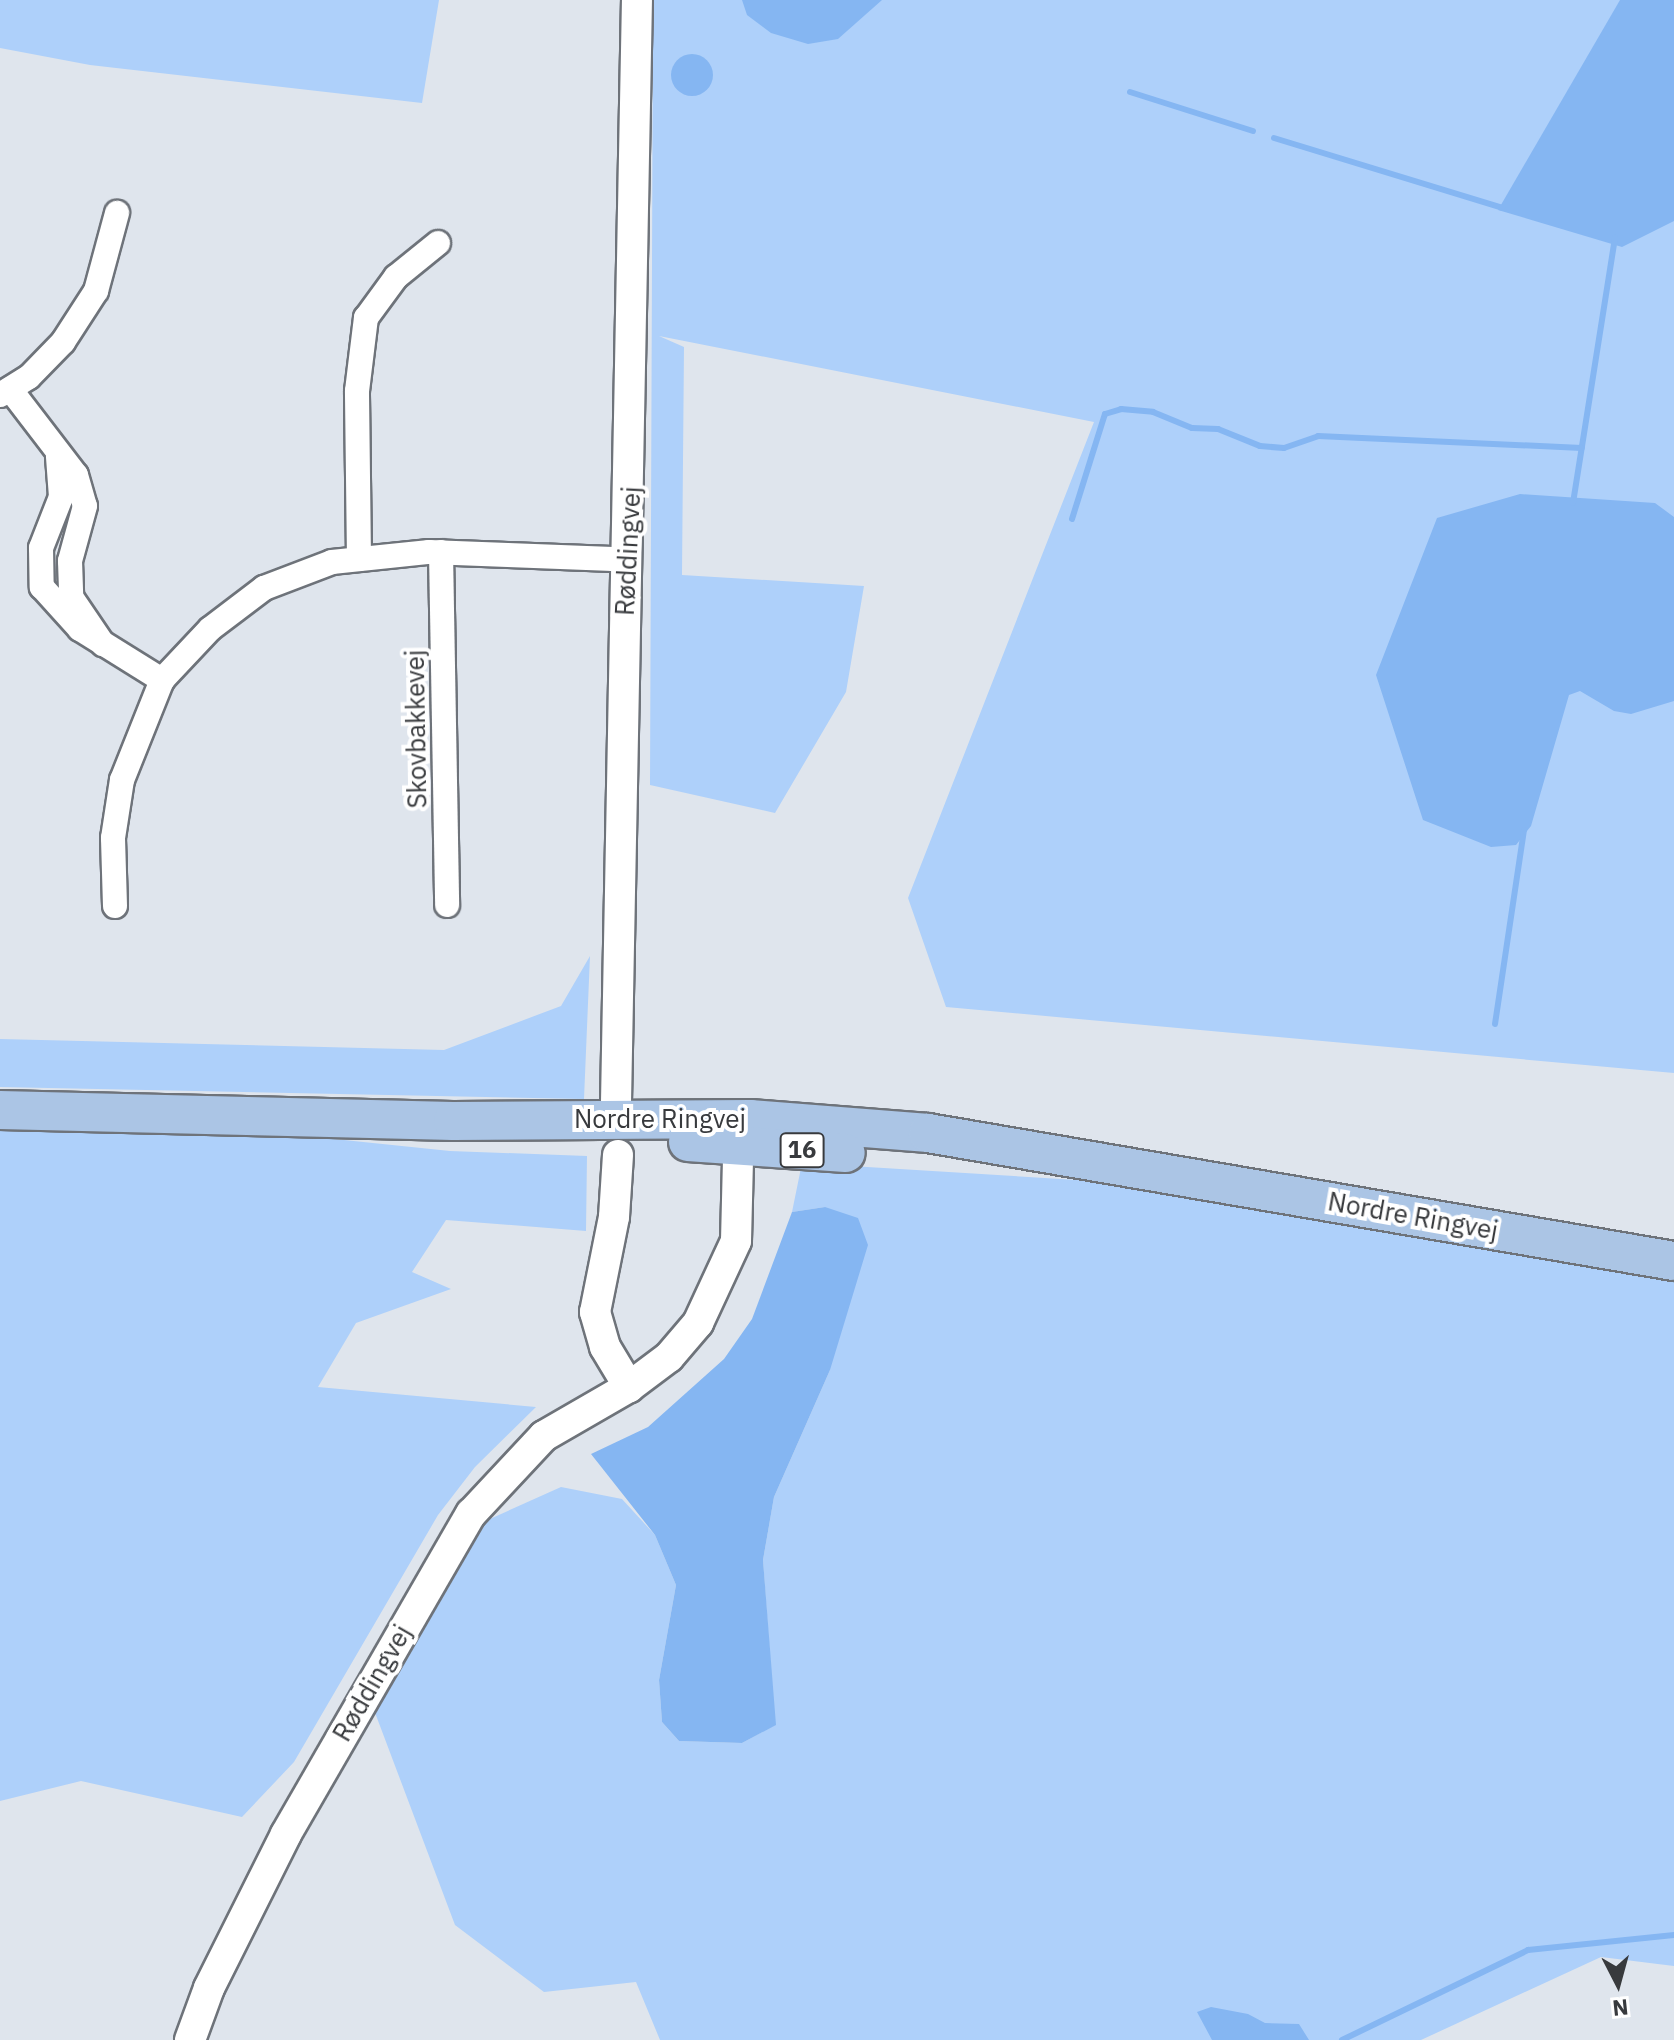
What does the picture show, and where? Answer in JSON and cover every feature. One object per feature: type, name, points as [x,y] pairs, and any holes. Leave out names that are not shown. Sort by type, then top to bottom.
[{"type":"main road","name":"Nordre Ringvej","points":[[0,1110],[453,1121],[749,1137],[1152,1171],[1674,1261]]},
{"type":"street","name":"Røddingvej","points":[[616,1102],[637,0]]},
{"type":"street","points":[[117,213],[96,291],[63,342],[29,377],[5,392],[76,475],[85,506],[70,561],[71,597],[103,644],[162,680]]},
{"type":"street","points":[[359,559],[357,391],[366,318],[396,277],[438,243]]},
{"type":"street","points":[[115,906],[113,838],[122,780],[162,680],[210,629],[264,588],[332,562],[441,552],[613,559],[627,564]]},
{"type":"street","name":"Skovbakkevej","points":[[441,552],[447,905]]},
{"type":"street","name":"Røddingvej","points":[[190,2040],[209,1988],[286,1834],[471,1514],[504,1474],[544,1436],[629,1387],[669,1357],[698,1323],[718,1290],[739,1221],[749,1137]]},
{"type":"street","points":[[618,1155],[614,1217],[595,1312],[605,1347],[629,1387]]},
{"type":"shaded area","points":[[0,0],[439,0],[422,103],[90,65],[0,48]]},
{"type":"shaded area","points":[[653,0],[1674,0],[1674,1073],[946,1007],[908,898],[1094,422],[659,336],[684,347],[682,575],[864,586],[846,692],[775,813],[650,785]]},
{"type":"shaded area","points":[[742,0],[882,0],[838,39],[808,44],[771,33],[747,15]]},
{"type":"shaded area","points":[[1620,0],[1674,0],[1674,221],[1622,247],[1498,210]]},
{"type":"shaded area","points":[[692,54],[707,60],[713,75],[707,90],[692,96],[677,90],[671,75],[677,60]]},
{"type":"shaded area","points":[[1520,494],[1655,503],[1674,517],[1674,701],[1631,714],[1614,711],[1580,691],[1569,695],[1531,826],[1516,845],[1491,847],[1423,820],[1376,675],[1437,518]]},
{"type":"shaded area","points":[[590,956],[584,1099],[0,1087],[0,1039],[444,1050],[561,1006]]},
{"type":"shaded area","points":[[0,1130],[315,1137],[450,1151],[587,1156],[586,1231],[446,1220],[412,1272],[451,1289],[356,1323],[318,1387],[536,1407],[475,1467],[438,1515],[294,1762],[242,1817],[81,1781],[0,1801]]},
{"type":"shaded area","points":[[802,1163],[1109,1182],[1674,1282],[1674,1966],[1601,1957],[1421,2040],[660,2040],[636,1982],[544,1992],[455,1925],[374,1710],[481,1523],[561,1487],[622,1499],[655,1535],[676,1585],[659,1680],[662,1722],[679,1741],[742,1743],[775,1725],[763,1560],[774,1497],[830,1370],[825,1207],[792,1212]]},
{"type":"shaded area","points":[[825,1207],[858,1218],[868,1245],[830,1370],[774,1497],[763,1560],[776,1725],[742,1743],[679,1741],[662,1722],[659,1680],[676,1585],[655,1535],[591,1454],[648,1427],[724,1359],[752,1319],[792,1212]]},
{"type":"shaded area","points":[[1211,2007],[1248,2014],[1265,2023],[1299,2024],[1309,2040],[1212,2040],[1197,2012]]},
{"type":"waterway","points":[[1130,92],[1253,131]]},
{"type":"waterway","points":[[1274,138],[1503,208]]},
{"type":"waterway","points":[[1573,503],[1615,237]]},
{"type":"waterway","points":[[1072,519],[1105,414],[1121,409],[1153,412],[1192,428],[1218,429],[1260,446],[1284,448],[1318,436],[1582,448]]},
{"type":"waterway","points":[[1495,1024],[1524,830]]},
{"type":"waterway","points":[[1342,2040],[1528,1950],[1674,1935]]}]
